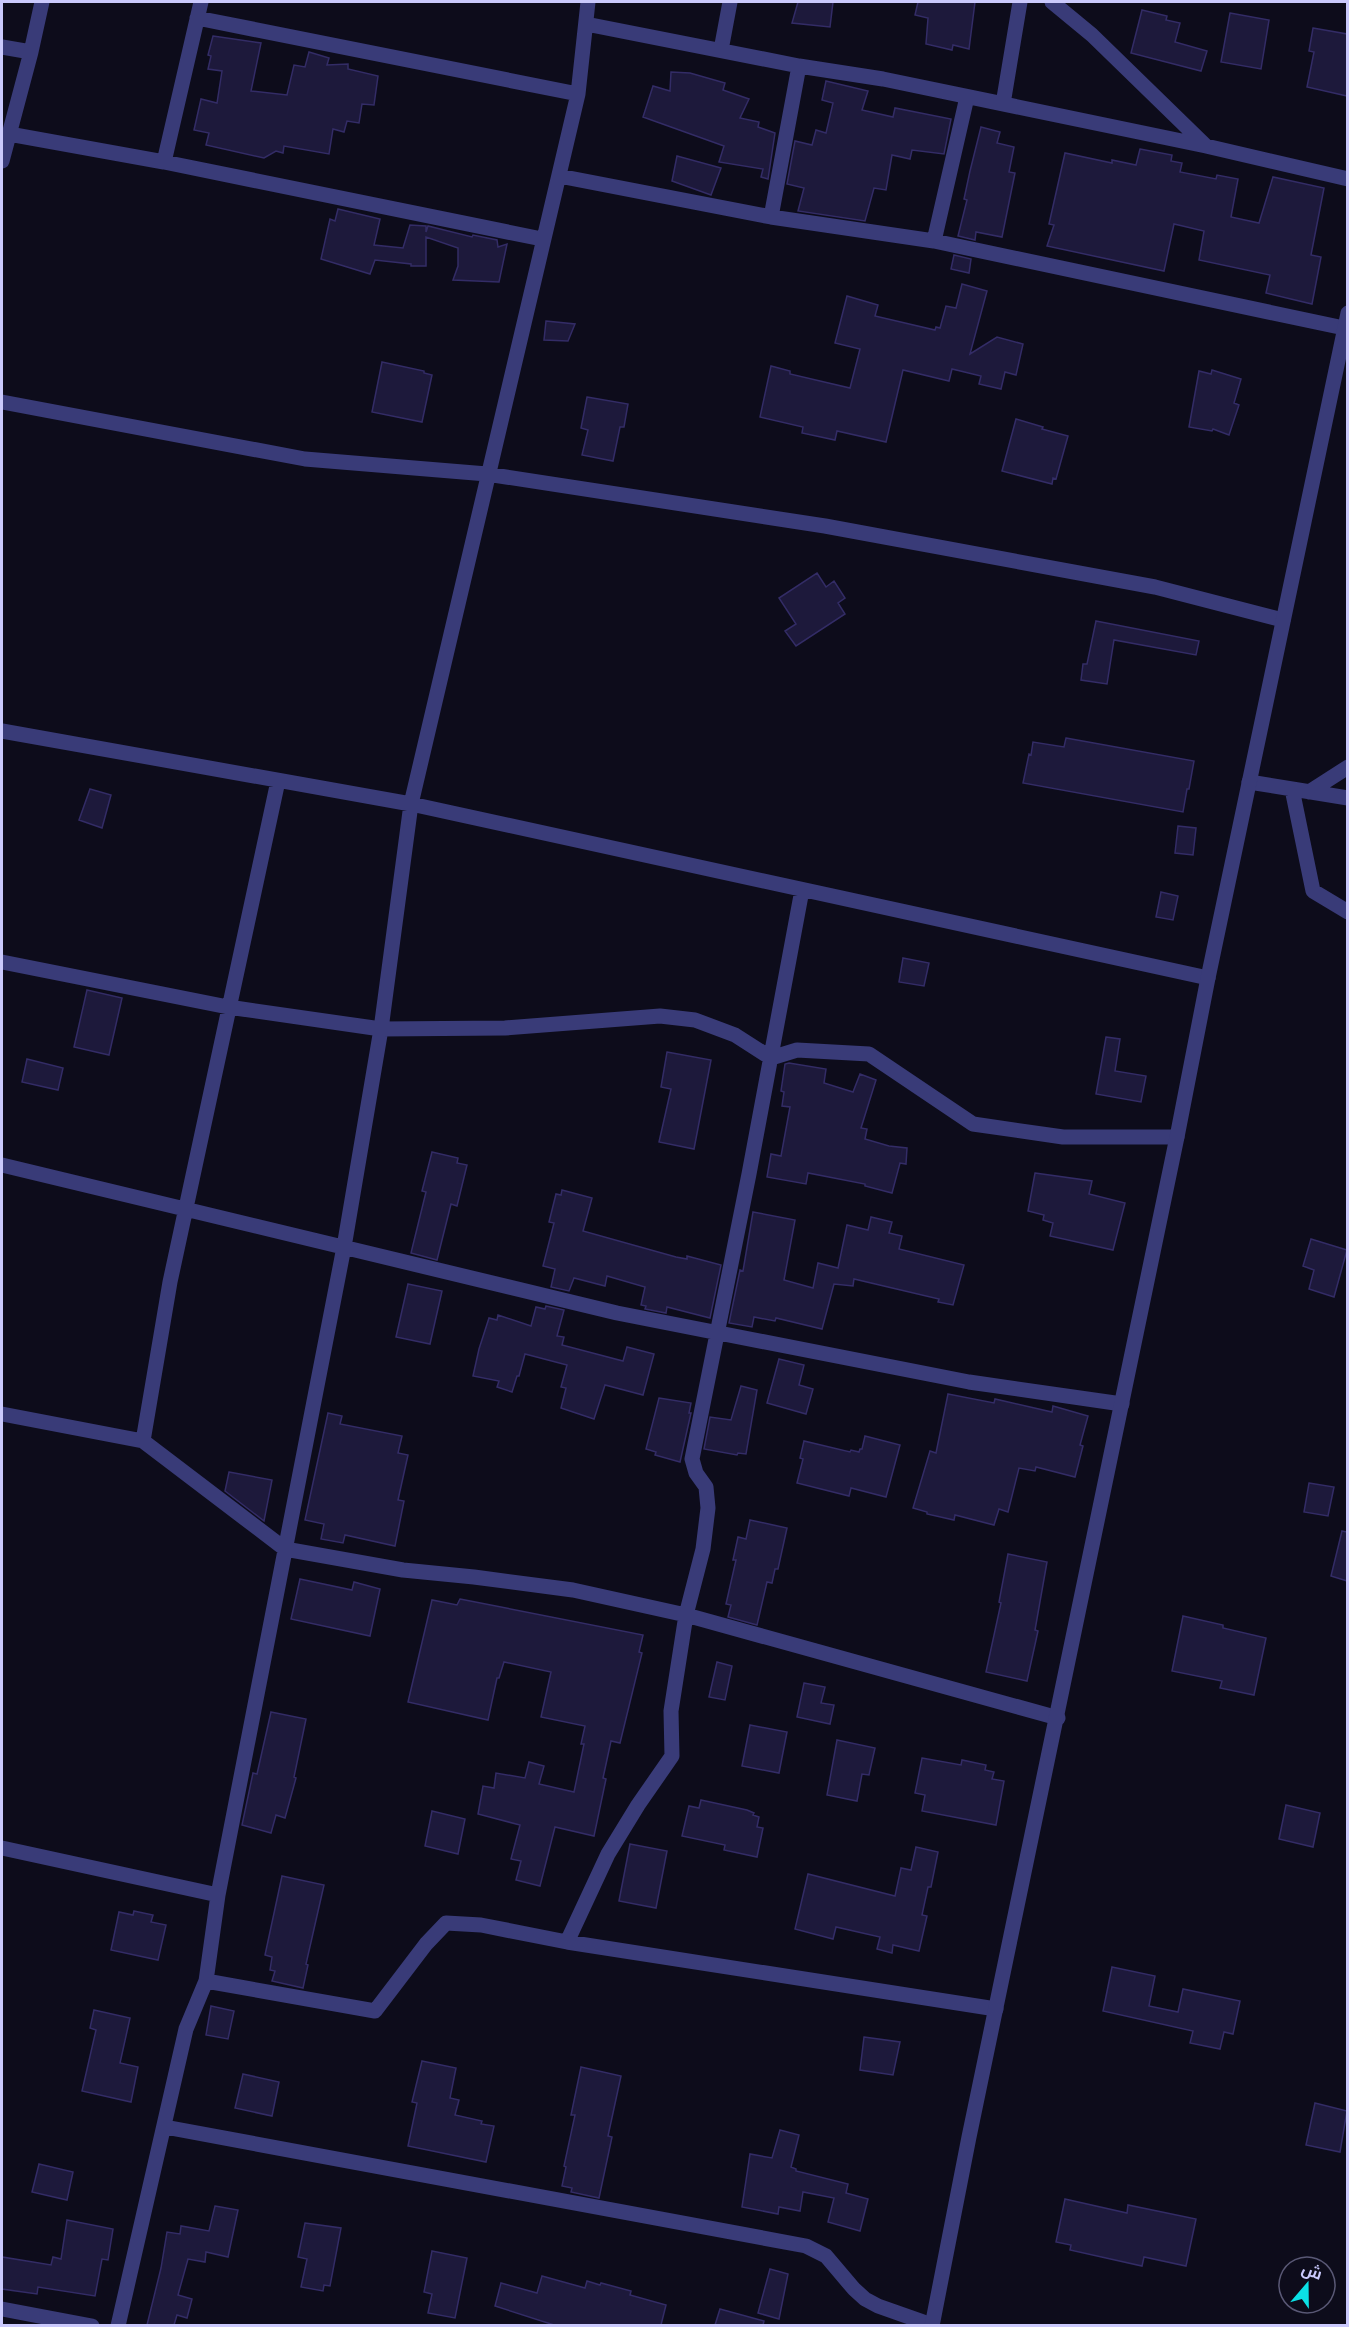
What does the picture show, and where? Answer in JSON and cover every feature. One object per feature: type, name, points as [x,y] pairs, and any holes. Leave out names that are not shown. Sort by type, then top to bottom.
[{"type":"street","points":[[2,161],[42,2]]},
{"type":"street","points":[[164,162],[201,2]]},
{"type":"street","points":[[118,2325],[186,2029],[206,1981],[218,1895],[344,1247],[381,1029],[411,804],[542,238],[578,93],[588,2]]},
{"type":"street","points":[[721,50],[730,2]]},
{"type":"street","points":[[1003,104],[1020,2]]},
{"type":"street","points":[[1052,2],[1092,35],[1206,146]]},
{"type":"street","points":[[197,18],[578,93]]},
{"type":"street","points":[[586,24],[799,66],[883,79],[1206,146],[1347,179]]},
{"type":"street","points":[[2,47],[31,52]]},
{"type":"street","points":[[771,217],[799,66]]},
{"type":"street","points":[[934,241],[967,97]]},
{"type":"street","points":[[9,134],[164,162],[542,238]]},
{"type":"street","points":[[165,2127],[806,2247],[826,2256],[865,2299],[878,2306],[932,2325],[1208,978],[1346,320],[934,241],[771,217],[559,176]]},
{"type":"street","points":[[2,402],[304,459],[487,474],[837,528],[1155,587],[1283,620]]},
{"type":"street","points":[[2,731],[411,804],[1208,978]]},
{"type":"street","points":[[1310,792],[1347,767]]},
{"type":"street","points":[[143,1441],[185,1208],[278,781]]},
{"type":"street","points":[[1249,782],[1347,798]]},
{"type":"street","points":[[1292,789],[1313,891],[1347,912]]},
{"type":"street","points":[[567,1942],[608,1854],[672,1756],[671,1711],[686,1614],[703,1549],[708,1508],[706,1487],[696,1473],[692,1459],[802,890]]},
{"type":"street","points":[[2,962],[228,1007],[381,1029],[505,1028],[660,1016],[696,1020],[735,1035],[771,1058],[797,1050],[869,1054],[973,1124],[1063,1137],[1177,1137]]},
{"type":"street","points":[[2,1165],[617,1313],[969,1382],[1122,1404]]},
{"type":"street","points":[[2,1414],[143,1441],[285,1549],[404,1570],[573,1590],[686,1614],[1058,1718]]},
{"type":"street","points":[[2,1848],[218,1895]]},
{"type":"street","points":[[206,1981],[375,2011],[426,1944],[446,1923],[481,1925],[567,1942],[996,2009]]},
{"type":"street","points":[[2,2309],[92,2325]]},
{"type":"building","points":[[798,2],[833,2],[830,27],[792,23]]},
{"type":"building","points":[[918,2],[975,2],[969,49],[953,45],[952,50],[926,44],[928,18],[915,15]]},
{"type":"building","points":[[1142,10],[1167,16],[1166,20],[1180,23],[1175,42],[1207,51],[1201,71],[1131,53]]},
{"type":"building","points":[[1230,13],[1269,20],[1261,69],[1221,62]]},
{"type":"building","points":[[1313,28],[1347,34],[1347,96],[1307,87],[1314,52],[1309,51]]},
{"type":"building","points":[[213,36],[261,43],[251,91],[287,95],[294,65],[305,67],[309,52],[329,58],[327,65],[348,64],[348,69],[378,76],[374,105],[362,104],[359,123],[347,121],[344,132],[333,129],[329,154],[284,146],[283,153],[276,151],[264,158],[206,145],[209,133],[194,130],[201,99],[217,103],[222,71],[208,69],[211,56],[208,55]]},
{"type":"building","points":[[671,72],[690,73],[725,83],[723,90],[749,99],[740,118],[759,122],[758,127],[775,133],[768,179],[761,177],[763,169],[719,162],[724,146],[643,117],[653,86],[670,91]]},
{"type":"building","points":[[826,81],[868,91],[862,110],[893,117],[895,108],[951,119],[944,154],[912,150],[910,159],[892,155],[886,190],[874,188],[865,221],[798,211],[804,188],[787,184],[795,141],[812,145],[816,130],[826,133],[833,103],[822,100]]},
{"type":"building","points":[[981,127],[1000,132],[997,143],[1014,147],[1009,172],[1015,173],[1002,237],[976,232],[975,240],[958,236]]},
{"type":"building","points":[[1140,149],[1172,155],[1171,161],[1182,163],[1180,172],[1216,179],[1217,175],[1238,179],[1231,217],[1259,223],[1273,177],[1324,188],[1311,255],[1321,257],[1312,304],[1266,293],[1270,275],[1199,260],[1204,231],[1174,224],[1164,271],[1047,246],[1054,225],[1049,224],[1065,153],[1112,163],[1112,160],[1136,165]]},
{"type":"building","points":[[677,156],[721,168],[711,195],[672,181]]},
{"type":"building","points":[[338,209],[380,219],[374,245],[403,248],[410,225],[426,226],[426,232],[428,226],[472,237],[473,235],[497,240],[498,247],[507,244],[499,282],[453,280],[458,266],[458,248],[426,237],[426,266],[375,260],[370,274],[321,259],[330,219],[335,221]]},
{"type":"building","points":[[954,255],[971,259],[969,273],[951,269]]},
{"type":"building","points":[[962,284],[987,291],[970,354],[997,337],[1023,344],[1016,375],[1005,372],[1001,389],[979,384],[981,376],[952,369],[949,381],[903,370],[886,442],[837,431],[835,440],[802,433],[803,427],[760,417],[771,366],[790,371],[790,374],[850,388],[860,349],[835,343],[847,296],[878,305],[875,316],[935,330],[936,327],[940,328],[946,306],[956,308]]},
{"type":"building","points":[[546,321],[575,324],[568,341],[544,340]]},
{"type":"building","points":[[382,362],[424,371],[432,375],[422,422],[372,412]]},
{"type":"building","points":[[1212,370],[1241,379],[1234,403],[1239,405],[1229,435],[1213,429],[1212,431],[1189,427],[1199,371],[1211,374]]},
{"type":"building","points":[[587,397],[628,404],[624,427],[620,427],[613,461],[582,455],[588,430],[581,428]]},
{"type":"building","points":[[1016,419],[1068,436],[1056,479],[1053,478],[1052,484],[1002,471]]},
{"type":"building","points":[[817,573],[826,587],[834,581],[845,598],[838,603],[845,614],[796,646],[785,631],[796,624],[779,598]]},
{"type":"building","points":[[1096,621],[1199,641],[1196,655],[1114,640],[1107,684],[1081,680],[1083,664],[1087,664]]},
{"type":"building","points":[[1066,738],[1194,761],[1183,812],[1023,783],[1033,742],[1064,747]]},
{"type":"building","points":[[90,789],[111,795],[102,828],[79,820]]},
{"type":"building","points":[[1178,826],[1196,828],[1193,855],[1175,853]]},
{"type":"building","points":[[1161,892],[1178,896],[1173,920],[1156,917]]},
{"type":"building","points":[[903,958],[929,963],[924,986],[899,982]]},
{"type":"building","points":[[87,990],[122,998],[109,1055],[74,1047]]},
{"type":"building","points":[[1106,1037],[1120,1039],[1115,1071],[1146,1076],[1141,1102],[1096,1094]]},
{"type":"building","points":[[667,1052],[711,1060],[694,1149],[659,1142],[671,1089],[661,1087]]},
{"type":"building","points":[[27,1059],[63,1068],[58,1090],[22,1082]]},
{"type":"building","points":[[785,1064],[826,1069],[824,1083],[853,1092],[860,1074],[876,1080],[861,1128],[867,1129],[865,1139],[889,1146],[907,1148],[906,1164],[900,1163],[892,1193],[865,1186],[865,1184],[808,1173],[806,1184],[767,1177],[771,1154],[781,1156],[790,1107],[782,1106],[784,1092],[781,1091]]},
{"type":"building","points":[[432,1152],[458,1158],[457,1163],[467,1165],[457,1206],[451,1204],[437,1260],[411,1253],[426,1192],[422,1191]]},
{"type":"building","points":[[1035,1173],[1092,1181],[1089,1194],[1125,1203],[1113,1250],[1050,1236],[1053,1223],[1043,1220],[1044,1215],[1028,1211]]},
{"type":"building","points":[[562,1190],[592,1198],[583,1231],[676,1257],[687,1259],[687,1256],[721,1265],[710,1318],[667,1307],[666,1313],[645,1309],[646,1306],[641,1305],[645,1287],[607,1276],[605,1286],[574,1278],[569,1291],[551,1287],[555,1269],[543,1266],[554,1223],[549,1222],[556,1194],[561,1195]]},
{"type":"building","points":[[753,1212],[795,1220],[784,1280],[813,1288],[818,1263],[838,1268],[847,1225],[868,1230],[871,1217],[892,1222],[889,1233],[902,1236],[899,1249],[964,1265],[953,1305],[938,1302],[939,1299],[854,1279],[853,1286],[834,1284],[822,1329],[776,1318],[775,1321],[754,1317],[752,1327],[729,1323],[740,1270],[743,1271]]},
{"type":"building","points":[[1311,1239],[1347,1250],[1334,1297],[1309,1289],[1314,1270],[1303,1266]]},
{"type":"building","points":[[408,1284],[442,1291],[430,1344],[396,1337]]},
{"type":"building","points":[[546,1306],[564,1310],[557,1336],[564,1337],[562,1345],[623,1361],[627,1347],[654,1354],[643,1395],[605,1385],[594,1419],[561,1408],[566,1388],[561,1387],[567,1365],[525,1354],[512,1392],[497,1387],[499,1381],[473,1376],[489,1318],[497,1320],[498,1315],[531,1326],[536,1307],[545,1309]]},
{"type":"building","points":[[779,1359],[804,1365],[799,1385],[813,1389],[806,1414],[767,1403]]},
{"type":"building","points":[[741,1386],[757,1390],[746,1454],[738,1453],[737,1455],[704,1449],[710,1417],[731,1420]]},
{"type":"building","points":[[948,1394],[994,1403],[995,1399],[1052,1412],[1053,1406],[1088,1416],[1075,1477],[1036,1467],[1035,1471],[1019,1468],[1008,1512],[999,1509],[994,1525],[955,1515],[954,1520],[927,1514],[927,1512],[913,1508],[930,1451],[936,1453]]},
{"type":"building","points":[[659,1398],[691,1403],[689,1413],[691,1413],[680,1462],[655,1455],[656,1452],[646,1449]]},
{"type":"building","points":[[328,1413],[342,1416],[340,1424],[402,1436],[398,1453],[408,1455],[398,1500],[404,1501],[395,1546],[345,1535],[343,1543],[321,1539],[324,1524],[305,1520]]},
{"type":"building","points":[[865,1436],[900,1445],[886,1497],[851,1488],[849,1496],[797,1483],[803,1459],[800,1458],[804,1441],[859,1452]]},
{"type":"building","points":[[229,1472],[272,1480],[264,1521],[225,1491]]},
{"type":"building","points":[[1309,1483],[1334,1487],[1328,1516],[1304,1512]]},
{"type":"building","points":[[750,1520],[787,1528],[778,1569],[775,1569],[772,1583],[767,1582],[757,1625],[728,1617],[731,1605],[726,1604],[736,1560],[733,1560],[738,1537],[746,1539]]},
{"type":"building","points":[[1342,1531],[1347,1532],[1347,1581],[1331,1576]]},
{"type":"building","points":[[1008,1554],[1047,1562],[1035,1630],[1038,1631],[1027,1681],[986,1672],[1001,1603],[999,1602]]},
{"type":"building","points":[[300,1579],[352,1590],[354,1582],[380,1589],[370,1636],[291,1619]]},
{"type":"building","points":[[460,1599],[643,1635],[639,1652],[642,1653],[620,1743],[611,1741],[594,1836],[555,1827],[540,1886],[516,1880],[521,1861],[511,1859],[520,1825],[478,1814],[483,1786],[494,1788],[496,1773],[525,1778],[529,1762],[544,1766],[539,1784],[574,1792],[584,1744],[581,1744],[585,1726],[541,1717],[551,1672],[504,1662],[499,1678],[497,1678],[488,1720],[408,1702],[432,1600],[457,1605]]},
{"type":"building","points":[[1183,1616],[1266,1638],[1254,1695],[1220,1688],[1222,1681],[1172,1671]]},
{"type":"building","points":[[717,1662],[732,1666],[725,1700],[709,1697]]},
{"type":"building","points":[[804,1683],[825,1687],[821,1703],[834,1705],[830,1724],[797,1717]]},
{"type":"building","points":[[271,1712],[306,1719],[294,1777],[296,1778],[285,1818],[276,1815],[271,1833],[242,1825],[253,1773],[257,1774]]},
{"type":"building","points":[[750,1725],[787,1732],[779,1773],[742,1766]]},
{"type":"building","points":[[837,1740],[875,1748],[869,1775],[862,1774],[857,1801],[827,1795]]},
{"type":"building","points":[[922,1758],[961,1765],[962,1760],[986,1765],[985,1770],[994,1772],[992,1779],[1004,1781],[996,1825],[922,1811],[925,1795],[915,1793]]},
{"type":"building","points":[[701,1800],[747,1810],[759,1817],[757,1827],[763,1828],[757,1857],[724,1850],[725,1845],[682,1836],[689,1806],[699,1808]]},
{"type":"building","points":[[1286,1805],[1320,1813],[1313,1847],[1279,1839]]},
{"type":"building","points":[[432,1811],[465,1819],[458,1854],[425,1846]]},
{"type":"building","points":[[630,1844],[667,1851],[656,1908],[619,1901]]},
{"type":"building","points":[[916,1847],[938,1852],[931,1887],[928,1887],[922,1915],[927,1916],[919,1951],[893,1945],[892,1953],[877,1949],[880,1937],[836,1927],[833,1939],[795,1929],[808,1874],[895,1896],[901,1868],[911,1870]]},
{"type":"building","points":[[282,1876],[324,1885],[306,1964],[308,1965],[303,1988],[272,1981],[275,1971],[270,1970],[272,1957],[265,1955]]},
{"type":"building","points":[[134,1911],[153,1915],[151,1922],[166,1925],[158,1960],[111,1950],[119,1912],[133,1915]]},
{"type":"building","points":[[1112,1967],[1155,1976],[1149,2006],[1178,2012],[1183,1989],[1240,2001],[1233,2034],[1224,2032],[1220,2049],[1190,2043],[1193,2031],[1103,2011]]},
{"type":"building","points":[[211,2006],[234,2011],[228,2039],[206,2035]]},
{"type":"building","points":[[94,2010],[130,2018],[120,2063],[138,2067],[131,2102],[82,2091],[96,2030],[90,2028]]},
{"type":"building","points":[[864,2037],[900,2042],[893,2075],[860,2070]]},
{"type":"building","points":[[422,2061],[456,2068],[450,2098],[459,2100],[455,2115],[494,2126],[486,2162],[408,2146],[417,2103],[412,2102]]},
{"type":"building","points":[[581,2067],[621,2076],[608,2136],[612,2137],[599,2198],[571,2192],[572,2188],[562,2186],[575,2115],[571,2115]]},
{"type":"building","points":[[243,2074],[279,2082],[272,2116],[235,2108]]},
{"type":"building","points":[[1315,2103],[1347,2111],[1340,2152],[1306,2145]]},
{"type":"building","points":[[780,2130],[799,2135],[791,2167],[796,2171],[848,2184],[846,2193],[868,2199],[860,2231],[828,2222],[834,2198],[803,2192],[800,2211],[779,2207],[778,2214],[742,2207],[750,2154],[772,2158]]},
{"type":"building","points":[[39,2164],[73,2172],[67,2200],[32,2192]]},
{"type":"building","points":[[1065,2199],[1127,2213],[1128,2205],[1196,2219],[1186,2266],[1144,2257],[1142,2266],[1070,2250],[1071,2245],[1056,2242]]},
{"type":"building","points":[[215,2206],[238,2210],[228,2257],[206,2252],[205,2262],[188,2259],[178,2295],[192,2299],[187,2318],[177,2315],[174,2325],[147,2325],[167,2232],[180,2234],[181,2226],[209,2231]]},
{"type":"building","points":[[67,2220],[113,2229],[108,2260],[102,2259],[95,2296],[38,2287],[37,2294],[2,2289],[2,2257],[51,2265],[53,2257],[61,2259]]},
{"type":"building","points":[[305,2223],[341,2228],[330,2286],[324,2285],[323,2291],[301,2287],[307,2259],[298,2257]]},
{"type":"building","points":[[432,2251],[467,2258],[455,2318],[428,2313],[432,2294],[424,2292]]},
{"type":"building","points":[[770,2269],[788,2274],[779,2319],[758,2313]]},
{"type":"building","points":[[542,2276],[585,2288],[587,2281],[600,2285],[601,2283],[631,2291],[630,2295],[666,2305],[661,2325],[554,2325],[495,2306],[501,2283],[537,2293]]},
{"type":"building","points":[[720,2309],[764,2321],[763,2325],[715,2325]]}]
